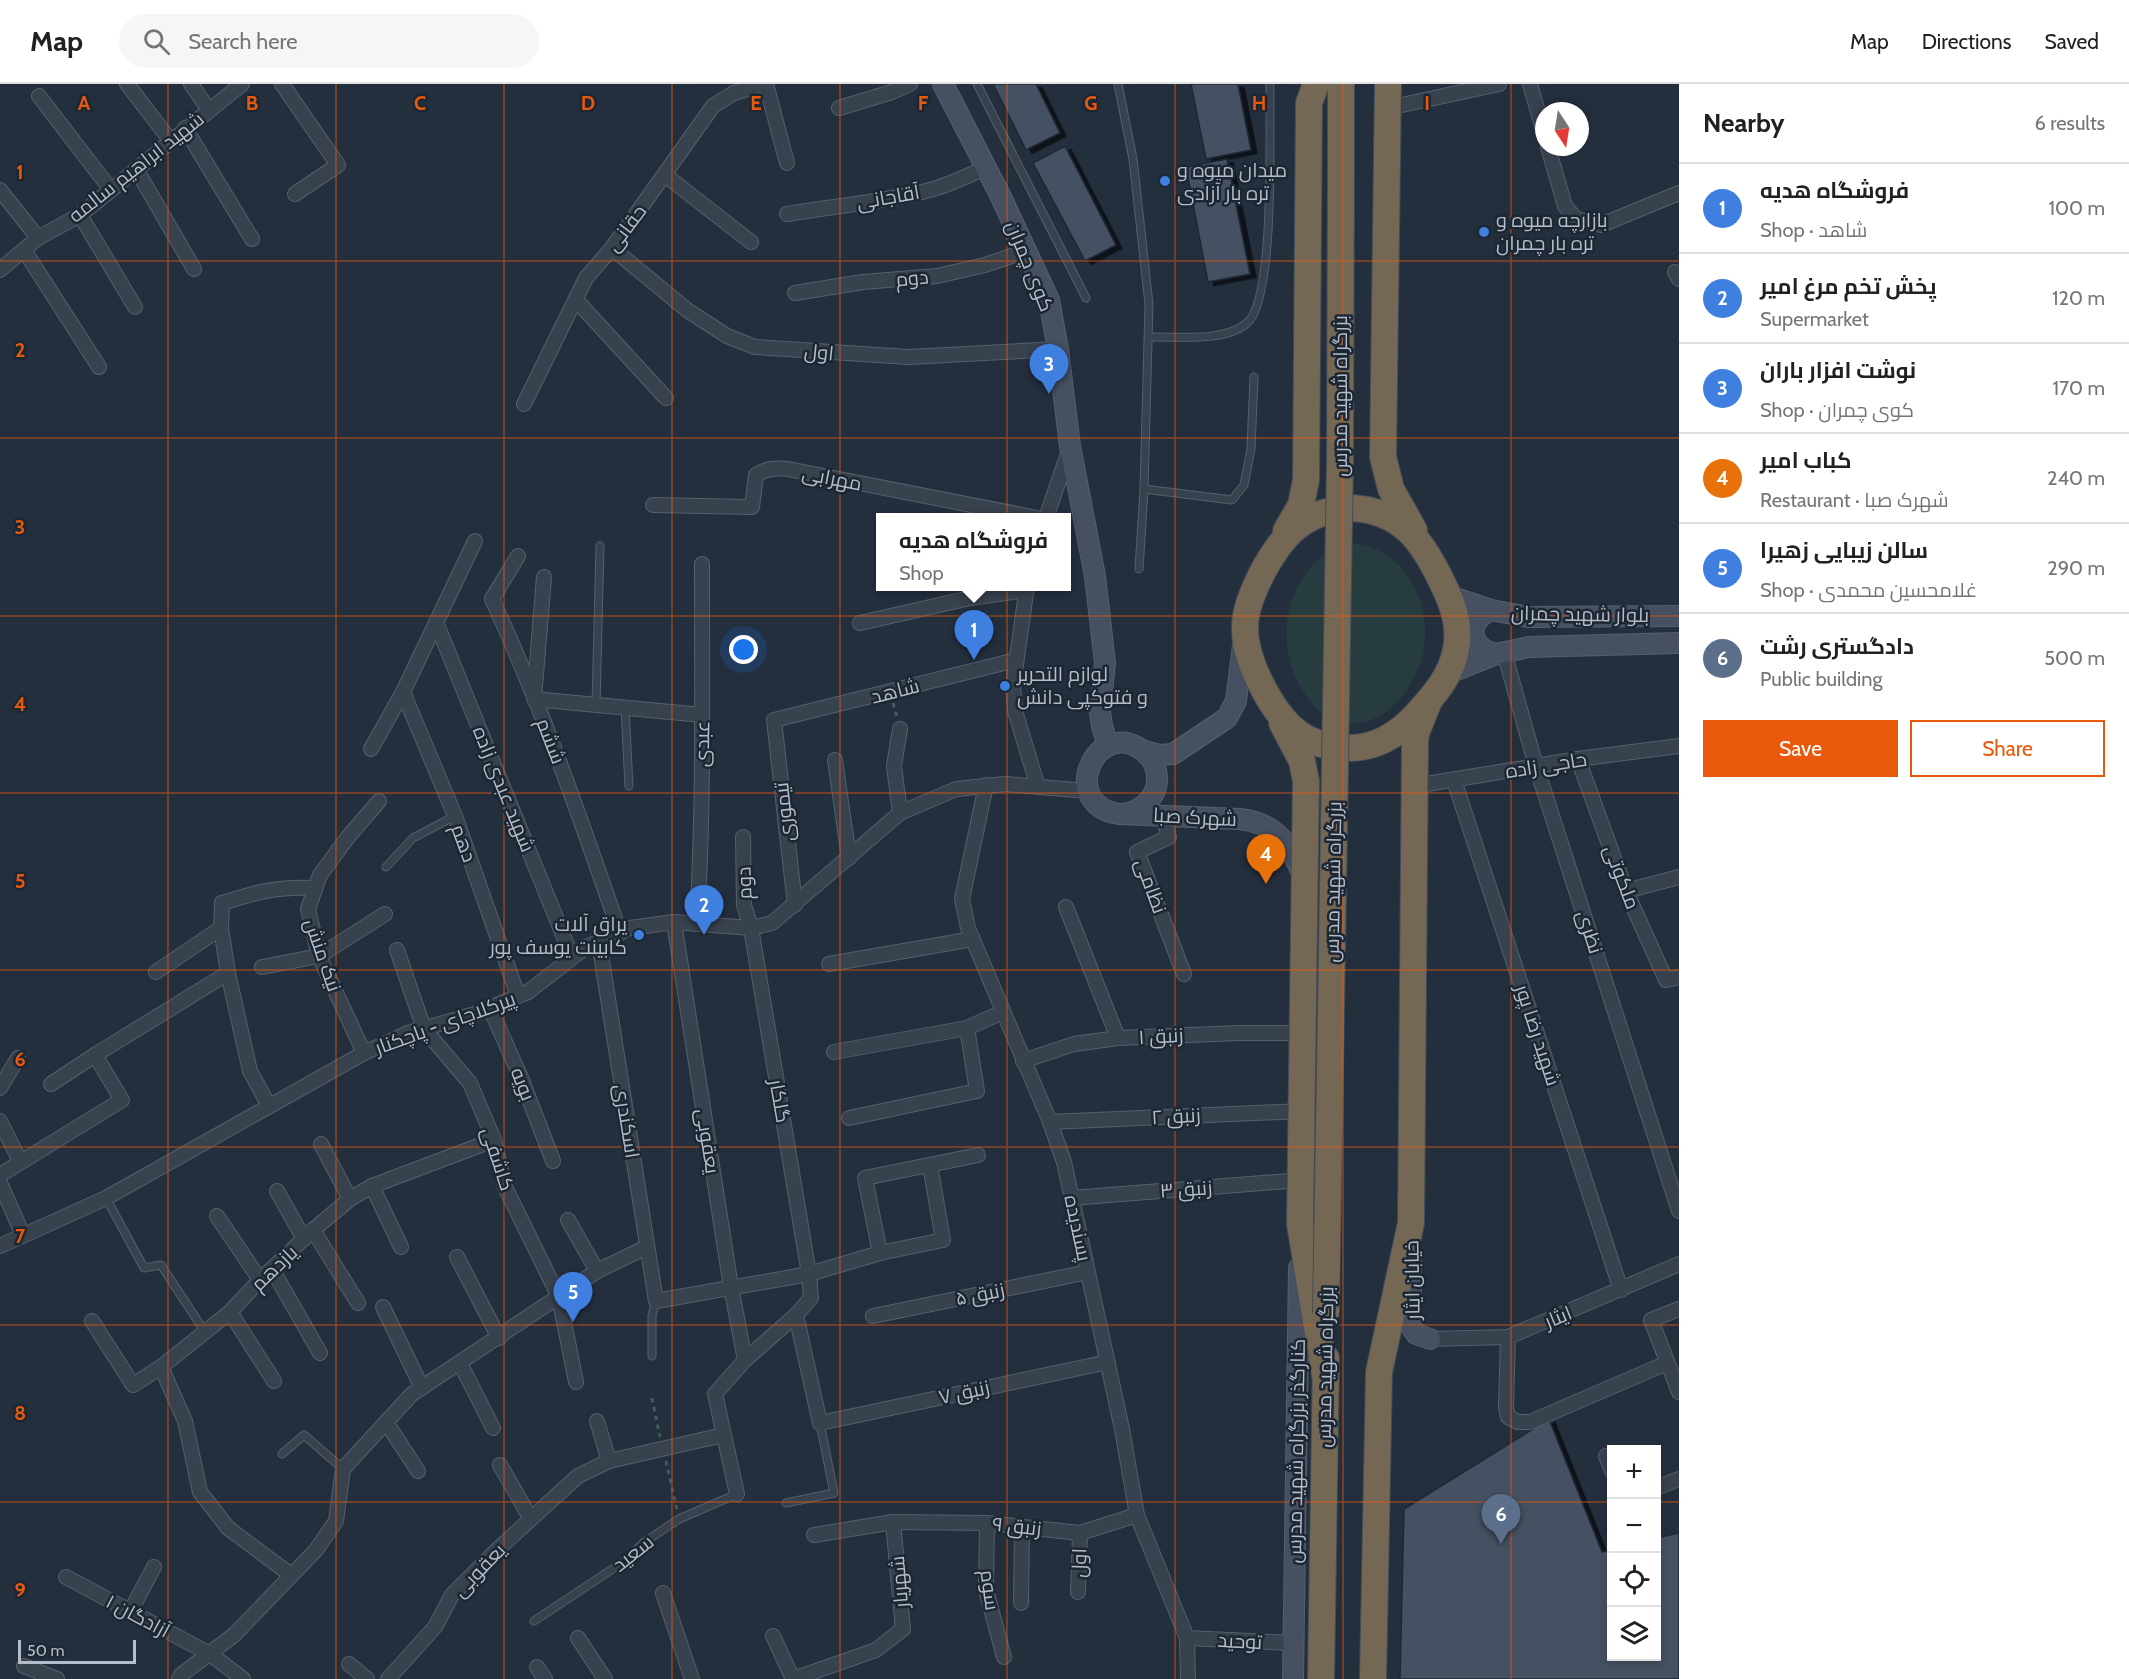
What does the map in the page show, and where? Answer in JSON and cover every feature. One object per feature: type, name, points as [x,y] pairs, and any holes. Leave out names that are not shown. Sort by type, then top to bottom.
[{"type":"highway","points":[[1245,627],[1249,602],[1272,554],[1301,505],[1305,489],[1309,103],[1316,84]]},
{"type":"highway","name":"بزرگراه شهید مدرس","points":[[1321,1679],[1340,449],[1341,84]]},
{"type":"highway","points":[[1275,711],[1293,730],[1316,742],[1334,747],[1354,748],[1373,744],[1396,734],[1406,726],[1449,673],[1455,654],[1458,635],[1456,616],[1449,596],[1394,495],[1383,461],[1388,96]]},
{"type":"highway","points":[[1272,554],[1287,535],[1306,520],[1322,512],[1352,508],[1392,518],[1411,532],[1426,551]]},
{"type":"highway","name":"بزرگراه شهید مدرس","points":[[1245,627],[1250,659],[1300,757],[1305,773],[1300,1224],[1325,1375]]},
{"type":"highway","points":[[1373,1679],[1380,1365],[1411,1223],[1415,740],[1428,701]]},
{"type":"main road","name":"کوی چمران","points":[[943,84],[1049,300],[1058,349],[1070,446],[1095,576],[1105,663],[1100,713],[1101,726],[1108,746]]},
{"type":"main road","name":"بلوار شهید چمران","points":[[1449,596],[1491,610],[1546,618],[1679,616]]},
{"type":"main road","points":[[1491,610],[1481,615],[1474,624],[1473,635],[1477,645],[1485,652],[1500,653]]},
{"type":"main road","points":[[1144,751],[1155,766],[1157,776],[1156,788],[1151,798],[1134,812],[1123,814],[1102,808],[1092,798],[1086,777],[1089,764],[1097,753],[1108,746],[1126,743],[1159,755],[1173,754],[1227,718],[1236,701],[1245,627]]},
{"type":"main road","name":"بلوار شهید چمران","points":[[1449,673],[1500,653],[1547,645],[1679,643]]},
{"type":"main road","name":"شهرک صبا","points":[[1123,814],[1240,819],[1266,826],[1286,843],[1298,864],[1305,883]]},
{"type":"main road","name":"خیابان ایثار","points":[[1411,1223],[1411,1324],[1416,1334],[1430,1340]]},
{"type":"main road","name":"کنارگذر بزرگراه شهید مدرس","points":[[1293,1679],[1300,1224]]},
{"type":"main road","name":"خیابان ایثار","points":[[1380,1365],[1395,1346],[1414,1340],[1430,1340]]},
{"type":"main road","points":[[1316,1679],[1293,1644],[1322,1602]]},
{"type":"street","points":[[127,84],[170,140]]},
{"type":"street","points":[[190,84],[209,110]]},
{"type":"street","name":"شهید ابراهیم سالمه","points":[[0,270],[38,238],[80,215],[242,84]]},
{"type":"street","points":[[282,84],[338,165],[295,194]]},
{"type":"street","points":[[764,84],[787,163]]},
{"type":"street","name":"حقانی","points":[[524,404],[586,278],[612,248],[713,106],[734,93],[764,84]]},
{"type":"street","points":[[839,108],[892,92],[910,84]]},
{"type":"street","points":[[1388,96],[1499,84]]},
{"type":"street","points":[[1530,84],[1535,102]]},
{"type":"street","points":[[39,96],[111,190]]},
{"type":"street","points":[[185,128],[252,239]]},
{"type":"street","points":[[1551,156],[1565,206],[1576,219],[1601,225],[1679,194]]},
{"type":"street","name":"آقاجانی","points":[[787,214],[880,201],[933,189],[986,168]]},
{"type":"street","points":[[136,169],[194,269]]},
{"type":"street","points":[[665,175],[751,242]]},
{"type":"street","points":[[0,190],[38,238]]},
{"type":"street","points":[[80,215],[135,307]]},
{"type":"street","name":"اول","points":[[612,248],[687,310],[727,336],[755,347],[909,357],[1058,349]]},
{"type":"street","points":[[24,250],[99,368]]},
{"type":"street","name":"دوم","points":[[795,294],[862,282],[937,276],[985,265],[1026,251]]},
{"type":"street","points":[[576,300],[666,398]]},
{"type":"street","points":[[1048,513],[1070,446]]},
{"type":"street","name":"مهرابی","points":[[653,505],[752,507],[756,475],[764,470],[775,468],[1012,513]]},
{"type":"street","points":[[370,749],[403,692],[475,541]]},
{"type":"street","name":"ششم","points":[[518,556],[492,599],[513,644],[571,794],[620,933]]},
{"type":"street","name":"عبدی","points":[[697,924],[700,875],[702,564]]},
{"type":"street","points":[[544,577],[534,699],[702,715]]},
{"type":"street","points":[[860,623],[1010,591]]},
{"type":"street","points":[[1027,591],[1013,686],[1015,711],[1038,787]]},
{"type":"street","name":"شهید عبدی زاده","points":[[436,622],[572,957]]},
{"type":"street","name":"نظری","points":[[1500,653],[1678,1208]]},
{"type":"street","name":"شاهد","points":[[774,720],[1016,660]]},
{"type":"street","name":"دهم","points":[[403,692],[454,816],[518,996]]},
{"type":"street","name":"تیموری","points":[[774,720],[795,905]]},
{"type":"street","points":[[900,729],[894,766],[900,813]]},
{"type":"street","name":"حاجی زاده","points":[[1414,786],[1578,759],[1679,746]]},
{"type":"street","name":"ملکوتی","points":[[1578,759],[1626,891],[1666,980],[1679,977]]},
{"type":"street","points":[[835,760],[849,858]]},
{"type":"street","name":"شهید رضا پور","points":[[1454,780],[1621,1290]]},
{"type":"street","name":"پیرکلاچای - پاچکنار","points":[[0,1246],[106,1198],[364,1053],[408,1033],[490,1008],[528,992],[586,947],[630,928],[674,922],[751,928],[772,923],[900,813],[956,789],[1005,784],[1088,790]]},
{"type":"street","name":"پسندیده","points":[[986,785],[962,899],[973,939],[1050,1122],[1064,1162],[1108,1362],[1137,1515],[1187,1638],[1188,1679]]},
{"type":"street","name":"نیک منش","points":[[364,1053],[320,956],[308,909],[320,875],[379,801]]},
{"type":"street","name":"نظامی","points":[[1163,815],[1169,837],[1137,852],[1184,974]]},
{"type":"street","name":"دوم","points":[[744,837],[744,906],[751,928]]},
{"type":"street","points":[[1626,891],[1679,877]]},
{"type":"street","points":[[269,1106],[250,1071],[228,973],[221,928],[222,903],[269,889],[315,888]]},
{"type":"street","points":[[1066,906],[1118,1038]]},
{"type":"street","points":[[262,967],[320,956],[385,914]]},
{"type":"street","name":"یعقوبی","points":[[674,922],[731,1287],[745,1360]]},
{"type":"street","points":[[156,972],[221,928]]},
{"type":"street","name":"گلکار","points":[[723,1435],[715,1394],[745,1360],[796,1315],[811,1298],[809,1274],[751,928]]},
{"type":"street","points":[[829,964],[973,939]]},
{"type":"street","name":"اسکندری","points":[[599,942],[656,1301]]},
{"type":"street","points":[[397,950],[423,1029]]},
{"type":"street","points":[[51,1084],[228,973]]},
{"type":"street","name":"بویه","points":[[490,1008],[521,1078],[553,1161]]},
{"type":"street","points":[[834,1052],[967,1028],[1003,1012]]},
{"type":"street","points":[[849,1118],[977,1091],[967,1028]]},
{"type":"street","name":"کاشفی","points":[[423,1029],[470,1083],[494,1140],[505,1187],[560,1297],[576,1382]]},
{"type":"street","name":"زنبق ۱","points":[[1023,1061],[1074,1044],[1118,1038],[1303,1033]]},
{"type":"street","points":[[0,1175],[122,1100],[95,1055]]},
{"type":"street","points":[[0,1088],[18,1058]]},
{"type":"street","name":"زنبق ۲","points":[[1050,1122],[1302,1111]]},
{"type":"street","points":[[0,1121],[20,1161]]},
{"type":"street","name":"یازدهم","points":[[92,1321],[133,1384],[161,1367],[230,1312],[260,1280],[350,1199],[372,1186],[494,1140]]},
{"type":"street","points":[[321,1144],[350,1199]]},
{"type":"street","points":[[880,1254],[865,1178],[978,1155]]},
{"type":"street","points":[[656,1301],[809,1274],[880,1254],[943,1240],[930,1165]]},
{"type":"street","name":"زنبق ۳","points":[[1071,1198],[1301,1180]]},
{"type":"street","points":[[0,1183],[23,1235]]},
{"type":"street","points":[[372,1186],[401,1247]]},
{"type":"street","points":[[277,1191],[358,1303]]},
{"type":"street","points":[[217,1216],[260,1280]]},
{"type":"street","points":[[568,1220],[597,1271]]},
{"type":"street","points":[[179,1679],[234,1635],[316,1550],[336,1521],[343,1469],[412,1394],[597,1271],[647,1247]]},
{"type":"street","points":[[457,1257],[499,1338]]},
{"type":"street","name":"ایثار","points":[[1430,1340],[1508,1337],[1679,1264]]},
{"type":"street","points":[[272,1269],[320,1353]]},
{"type":"street","name":"زنبق ۵","points":[[873,1316],[1088,1272]]},
{"type":"street","points":[[383,1306],[422,1388]]},
{"type":"street","points":[[1679,1309],[1651,1320],[1679,1392]]},
{"type":"street","points":[[230,1312],[274,1381]]},
{"type":"street","points":[[796,1315],[820,1423]]},
{"type":"street","points":[[1508,1337],[1506,1407],[1508,1417],[1518,1422],[1530,1422],[1667,1363]]},
{"type":"street","name":"زنبق ۷","points":[[820,1423],[1108,1362]]},
{"type":"street","points":[[460,1363],[492,1428]]},
{"type":"street","points":[[161,1367],[185,1422],[200,1492],[228,1528],[291,1575]]},
{"type":"street","points":[[597,1421],[609,1461]]},
{"type":"street","points":[[386,1422],[418,1471]]},
{"type":"street","points":[[723,1435],[737,1494]]},
{"type":"street","name":"یعقوبی","points":[[388,1679],[435,1627],[452,1595],[578,1476],[609,1461],[723,1435]]},
{"type":"street","points":[[500,1465],[531,1519]]},
{"type":"street","points":[[1661,1486],[1679,1479]]},
{"type":"street","name":"زنبق ۹","points":[[814,1535],[894,1522],[987,1523],[1080,1533],[1137,1515]]},
{"type":"street","name":"شهریار","points":[[793,1679],[876,1650],[903,1629],[894,1522]]},
{"type":"street","name":"سوم","points":[[987,1523],[986,1590],[1004,1657]]},
{"type":"street","points":[[1021,1603],[1022,1527]]},
{"type":"street","name":"اول","points":[[1078,1592],[1080,1533]]},
{"type":"street","points":[[130,1612],[154,1567]]},
{"type":"street","name":"آزادگان ۱","points":[[66,1577],[210,1654],[243,1679]]},
{"type":"street","points":[[663,1593],[692,1679]]},
{"type":"street","points":[[773,1636],[793,1679]]},
{"type":"street","points":[[578,1638],[605,1679]]},
{"type":"street","name":"توحید","points":[[1187,1638],[1293,1644]]},
{"type":"street","points":[[349,1664],[368,1679]]},
{"type":"street","points":[[24,1666],[57,1679]]},
{"type":"lane","points":[[977,84],[1086,298]]},
{"type":"lane","points":[[1118,84],[1133,159],[1149,304],[1144,489],[1139,569]]},
{"type":"lane","points":[[1149,337],[1223,336],[1248,323],[1259,300],[1268,234],[1270,84]]},
{"type":"lane","points":[[1144,489],[1232,500],[1244,484],[1251,449],[1254,377]]},
{"type":"lane","points":[[596,705],[600,546]]},
{"type":"lane","points":[[625,708],[629,786]]},
{"type":"lane","points":[[386,867],[413,838],[454,816]]},
{"type":"lane","points":[[106,1198],[144,1268],[161,1265],[205,1332]]},
{"type":"lane","points":[[652,1356],[652,1315],[656,1301]]},
{"type":"lane","points":[[786,1503],[834,1493],[820,1423]]},
{"type":"lane","points":[[282,1454],[304,1435],[343,1469]]},
{"type":"lane","name":"سعید","points":[[534,1621],[626,1560],[643,1543],[679,1519],[737,1494]]},
{"type":"path","points":[[891,692],[900,729]]},
{"type":"green space","points":[[1351,543],[1360,544],[1385,554],[1410,579],[1424,614],[1424,648],[1414,679],[1396,704],[1373,719],[1347,723],[1322,712],[1299,684],[1291,664],[1287,643],[1287,621],[1292,600],[1301,581],[1314,564],[1330,551]]},
{"type":"building","points":[[993,84],[1036,84],[1060,133],[1026,150]]},
{"type":"building","points":[[1191,84],[1238,84],[1251,150],[1206,159]]},
{"type":"building","points":[[1065,146],[1116,245],[1085,261],[1033,163]]},
{"type":"building","points":[[1227,159],[1250,274],[1208,282],[1186,167]]},
{"type":"building","points":[[1549,1419],[1602,1552],[1607,1551],[1607,1661],[1661,1661],[1661,1537],[1679,1533],[1679,1679],[1400,1679],[1404,1509]]},
{"type":"place","name":"میدان میوه و تره بار آزادی","points":[[1165,181]]},
{"type":"place","name":"بازارچه میوه و تره بار چمران","points":[[1484,232]]},
{"type":"place","name":"نوشت افزار باران","points":[[1049,394]]},
{"type":"place","name":"فروشگاه هدیه","points":[[974,660]]},
{"type":"place","name":"لوازم التحریر و فتوکپی دانش","points":[[1005,686]]},
{"type":"place","name":"کباب امیر","points":[[1266,884]]},
{"type":"place","name":"یراق آلات کابینت یوسف پور","points":[[639,935]]},
{"type":"place","name":"پخش تخم مرغ امیر","points":[[704,935]]},
{"type":"place","name":"سالن زیبایی زهیرا","points":[[573,1322]]},
{"type":"place","name":"دادگستری رشت","points":[[1501,1544]]}]
